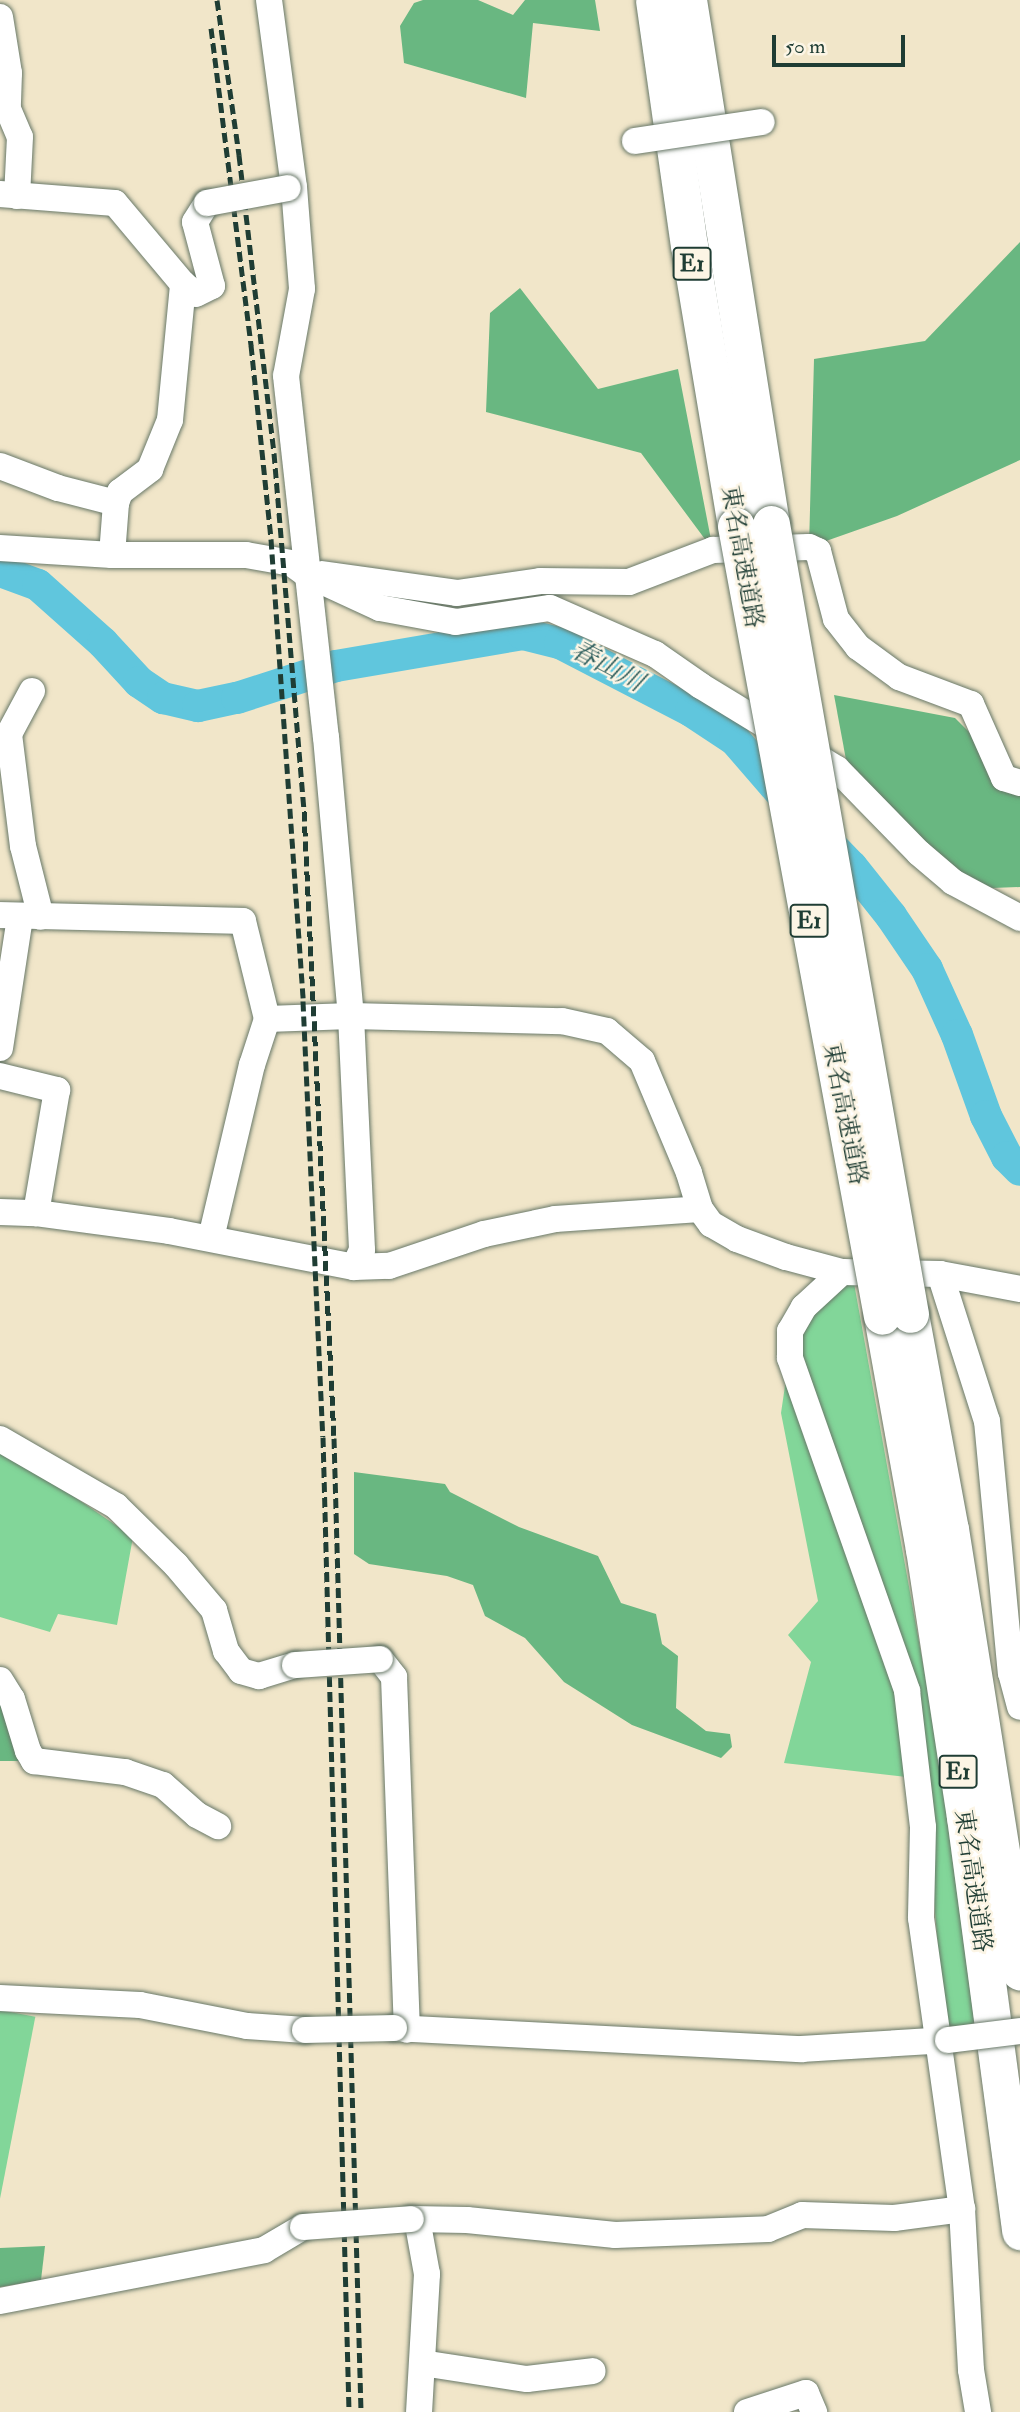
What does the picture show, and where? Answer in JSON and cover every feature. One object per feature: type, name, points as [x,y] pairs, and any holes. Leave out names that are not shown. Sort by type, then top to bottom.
[{"type":"highway","name":"東名高速道路","points":[[654,0],[689,245],[754,525],[896,1315],[924,1549],[961,1790],[1020,2231]]},
{"type":"highway","name":"東名高速道路","points":[[688,0],[724,239],[754,525]]},
{"type":"highway","name":"東名高速道路","points":[[896,1315],[950,1529],[1020,1971]]},
{"type":"street","points":[[269,0],[302,289],[286,376],[326,737],[351,1016],[362,1250],[354,1267]]},
{"type":"street","points":[[0,17],[9,73],[4,109],[20,138],[9,195],[115,203],[184,284],[196,294],[212,286],[195,222],[207,202],[291,188]]},
{"type":"street","points":[[635,141],[762,122]]},
{"type":"street","points":[[112,555],[116,503],[120,492],[150,469],[170,420],[184,284]]},
{"type":"street","points":[[0,466],[58,488],[116,503]]},
{"type":"street","points":[[0,548],[112,555],[247,555],[291,563],[306,574],[380,608],[456,622],[550,608],[654,654],[701,687],[837,769],[884,814],[919,853],[953,882],[1020,918]]},
{"type":"street","points":[[306,574],[341,575],[457,593],[540,581],[629,582],[713,550],[809,548],[818,551],[836,619],[858,647],[900,677],[971,704],[1004,778],[1020,783]]},
{"type":"street","points":[[0,1048],[21,917],[23,846],[9,734],[32,691]]},
{"type":"street","points":[[21,917],[243,921],[267,1019],[252,1065],[211,1238]]},
{"type":"street","points":[[267,1019],[351,1016],[562,1021],[607,1031],[642,1061],[689,1173],[700,1209],[711,1224],[737,1239],[786,1257],[842,1272],[940,1275],[1020,1289]]},
{"type":"street","points":[[0,1076],[57,1090],[36,1213]]},
{"type":"street","points":[[0,1212],[36,1213],[211,1238],[354,1267],[389,1266],[484,1234],[555,1219],[700,1209]]},
{"type":"street","points":[[842,1272],[804,1307],[790,1331],[790,1358],[907,1691],[923,1827],[921,1918],[942,2041],[962,2209],[971,2370],[978,2412]]},
{"type":"street","points":[[940,1275],[987,1421],[1011,1672],[1020,1707]]},
{"type":"street","points":[[0,1440],[116,1506],[176,1565],[214,1610],[226,1651],[241,1671],[258,1676],[295,1665],[380,1659],[394,1677],[401,2029]]},
{"type":"street","points":[[0,1680],[12,1699],[27,1751],[34,1761],[125,1772],[151,1780],[163,1785],[197,1815],[218,1826]]},
{"type":"street","points":[[0,1998],[140,2005],[247,2026],[401,2029],[801,2049],[942,2041],[1020,2031]]},
{"type":"street","points":[[0,2301],[264,2250],[303,2227],[414,2219],[467,2220],[615,2235],[768,2229],[802,2216],[894,2218],[962,2209]]},
{"type":"street","points":[[414,2219],[427,2274],[419,2412]]},
{"type":"street","points":[[422,2363],[527,2379],[593,2371]]},
{"type":"street","points":[[747,2412],[806,2392],[814,2412]]},
{"type":"green space","points":[[423,0],[478,0],[513,15],[525,0],[595,0],[600,31],[533,23],[526,98],[404,63],[400,26],[414,3]]},
{"type":"green space","points":[[1020,242],[1020,460],[897,516],[809,547],[814,359],[925,341]]},
{"type":"green space","points":[[520,288],[598,389],[678,369],[713,550],[641,453],[486,412],[490,313]]},
{"type":"green space","points":[[834,695],[955,718],[996,759],[1020,792],[1020,887],[992,888],[953,882],[847,765]]},
{"type":"green space","points":[[852,1272],[965,1896],[975,2023],[949,2029],[944,2020],[924,1779],[784,1763],[811,1662],[788,1635],[818,1601],[781,1413],[794,1325]]},
{"type":"green space","points":[[0,1446],[133,1537],[117,1625],[58,1614],[50,1632],[0,1617]]},
{"type":"green space","points":[[354,1472],[445,1484],[450,1492],[519,1527],[598,1556],[621,1603],[656,1614],[662,1644],[678,1656],[676,1708],[706,1731],[730,1734],[732,1747],[721,1758],[632,1725],[564,1682],[525,1638],[485,1616],[473,1585],[447,1576],[369,1564],[354,1554]]},
{"type":"green space","points":[[0,1697],[21,1761],[0,1761]]},
{"type":"green space","points":[[0,2010],[35,2017],[0,2199]]},
{"type":"green space","points":[[45,2246],[41,2280],[0,2287],[0,2248]]},
{"type":"waterway","name":"春山川","points":[[0,571],[38,585],[103,643],[139,682],[163,698],[198,706],[237,698],[336,666],[523,634],[560,643],[691,711],[735,740],[787,800],[852,867],[891,916],[927,969],[957,1035],[986,1116],[1007,1157],[1020,1170]]},
{"type":"railway","points":[[217,0],[239,155],[274,453],[304,811],[334,1438],[361,2412]]},
{"type":"railway","points":[[211,28],[251,345],[271,539],[303,1001],[323,1437],[349,2412]]}]
